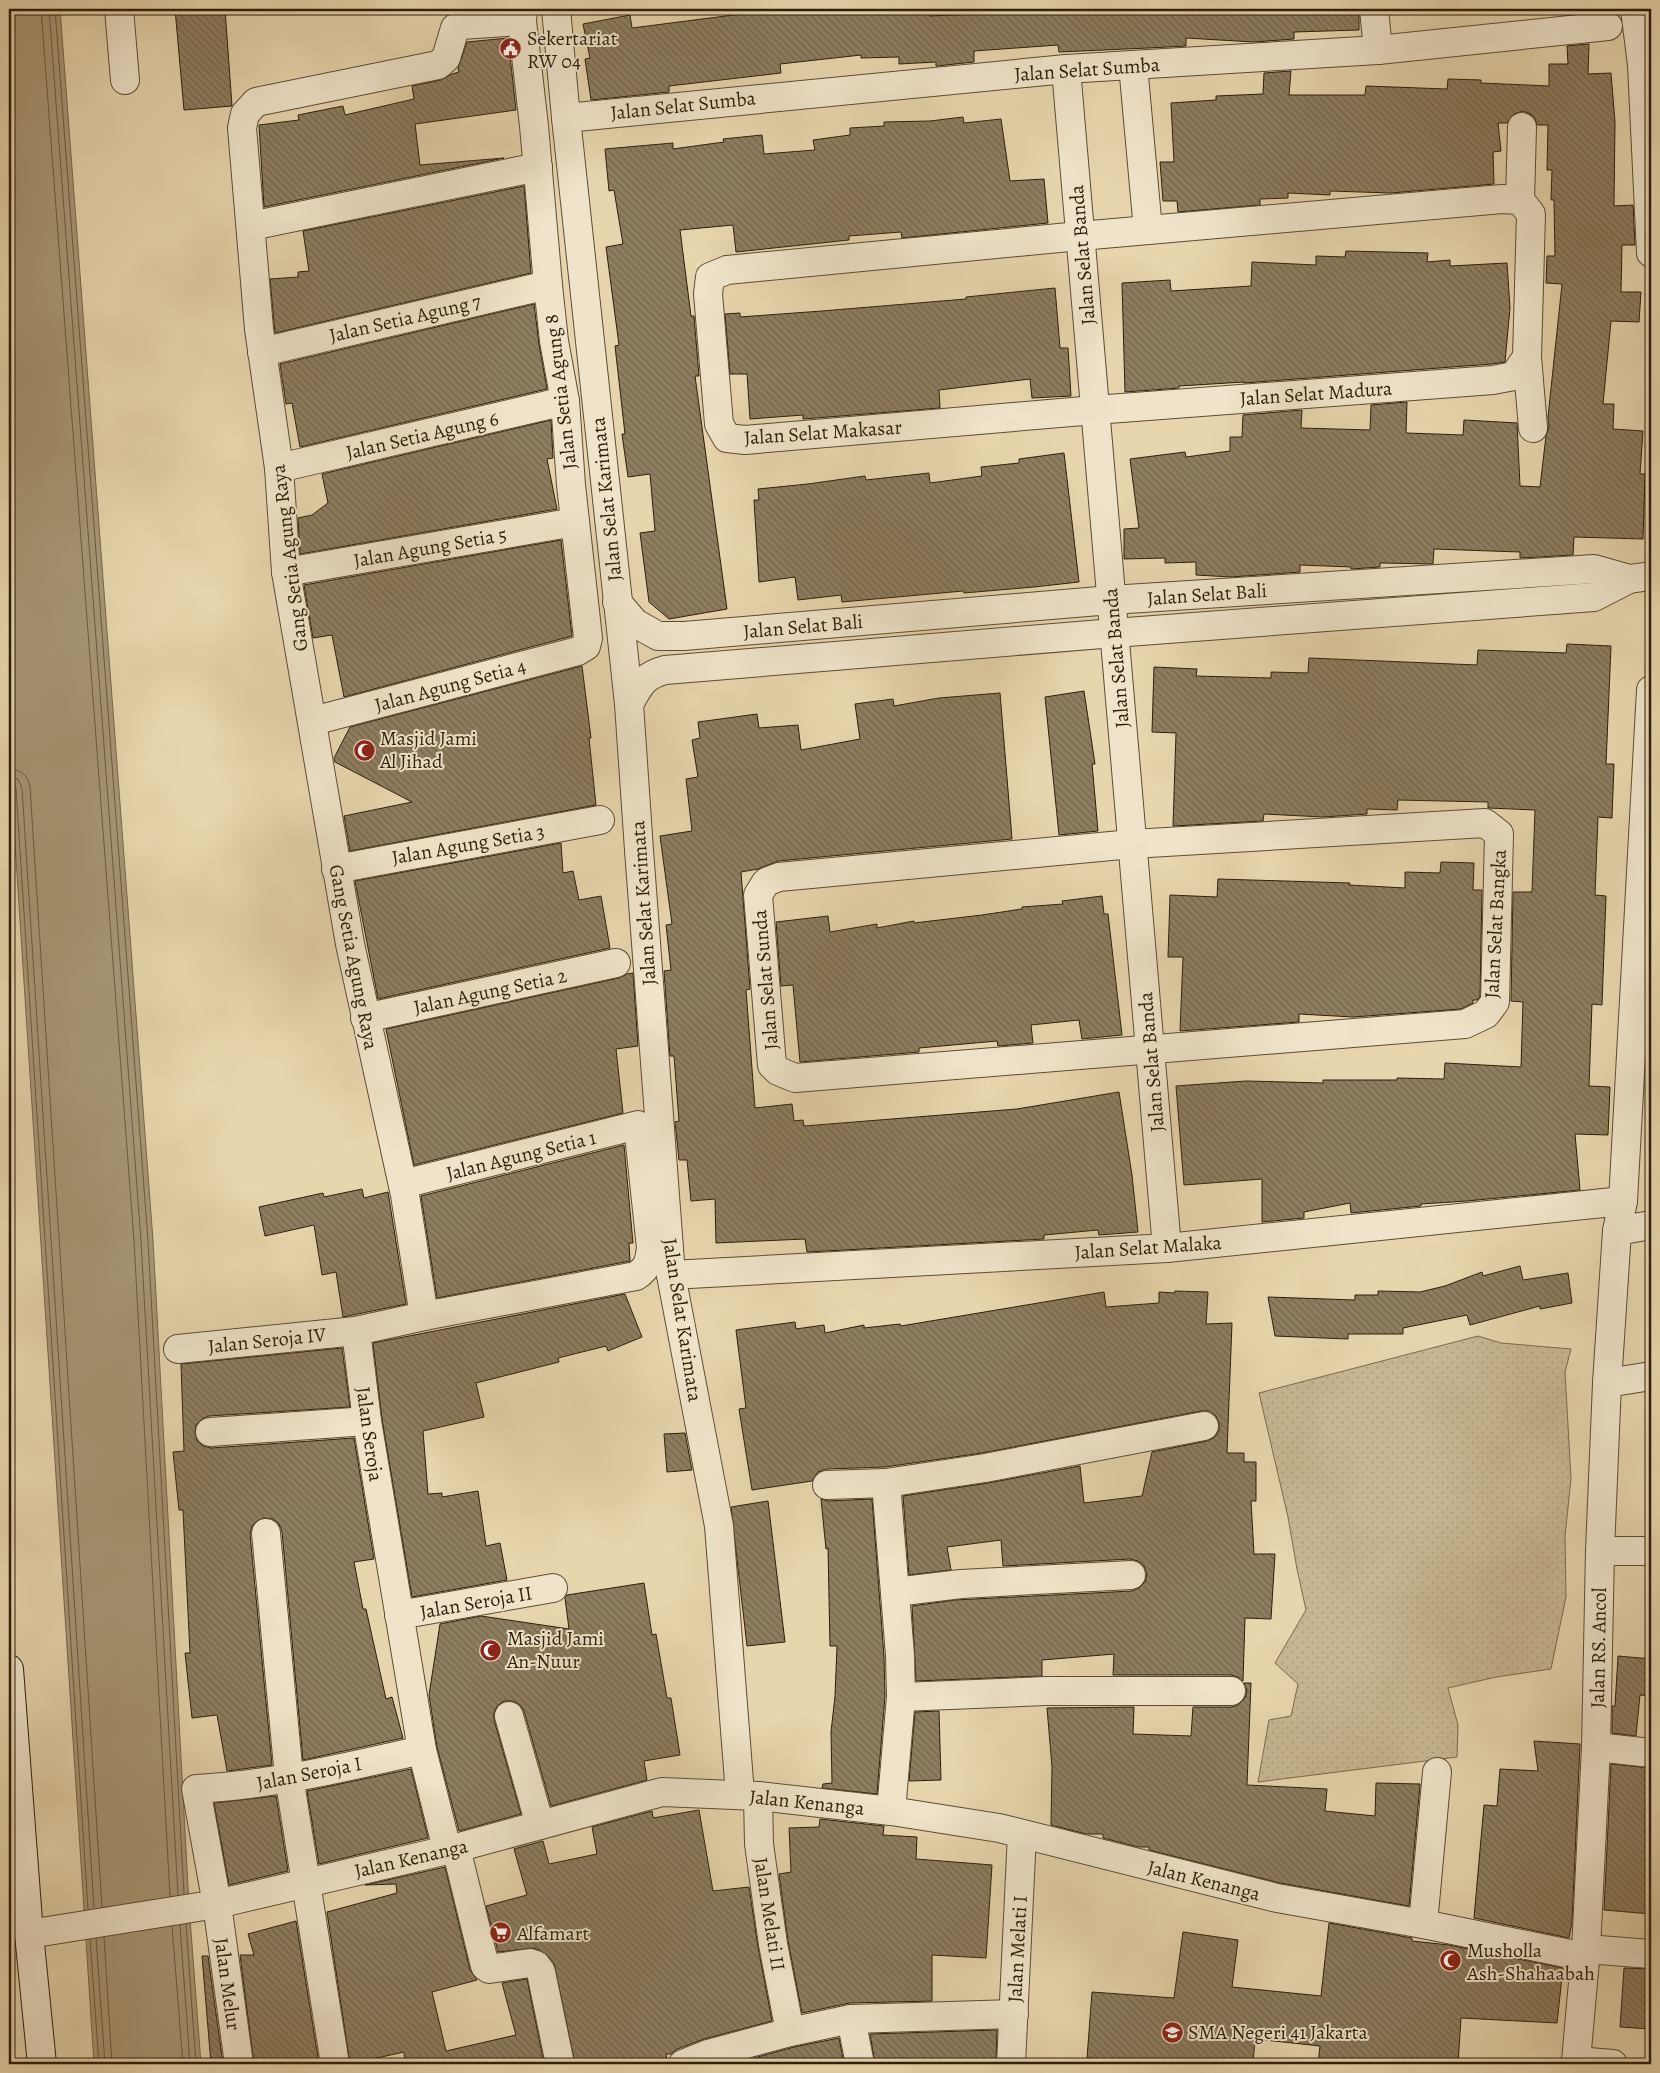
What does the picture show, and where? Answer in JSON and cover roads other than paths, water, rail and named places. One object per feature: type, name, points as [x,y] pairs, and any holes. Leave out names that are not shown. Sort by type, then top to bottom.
[{"type":"street","points":[[119,9],[125,80]]},
{"type":"street","name":"Jalan Selat Karimata","points":[[556,9],[629,704],[638,850],[671,1274],[719,1526],[749,1795]]},
{"type":"street","points":[[1374,9],[1378,50]]},
{"type":"street","points":[[1635,9],[1642,65],[1651,253]]},
{"type":"street","name":"Jalan Setia Agung 8","points":[[523,15],[554,341],[566,401],[575,522],[588,638],[586,646]]},
{"type":"street","name":"Gang Setia Agung Raya","points":[[424,1316],[403,1184],[365,1018],[336,869],[313,721],[305,690],[286,572],[278,468],[262,352],[242,128],[246,114],[256,102],[438,65],[446,58],[455,28],[523,15]]},
{"type":"street","name":"Jalan Selat Sumba","points":[[566,118],[1066,69],[1378,50],[1608,26]]},
{"type":"street","points":[[1133,65],[1148,230]]},
{"type":"street","name":"Jalan Selat Banda","points":[[1066,69],[1167,1248]]},
{"type":"street","points":[[1522,127],[1520,200],[1531,214],[1526,357],[1533,428]]},
{"type":"street","points":[[251,226],[538,167]]},
{"type":"street","points":[[1080,236],[1502,199],[1520,200]]},
{"type":"street","name":"Jalan Selat Makasar","points":[[1080,236],[726,270],[710,277],[708,294],[719,424],[727,438],[744,440],[1095,410]]},
{"type":"street","name":"Jalan Setia Agung 7","points":[[262,352],[548,285]]},
{"type":"street","name":"Jalan Selat Madura","points":[[1095,410],[1494,380],[1514,376],[1526,357]]},
{"type":"street","name":"Jalan Setia Agung 6","points":[[278,468],[566,401]]},
{"type":"street","name":"Jalan Agung Setia 5","points":[[286,572],[575,522]]},
{"type":"street","name":"Jalan Selat Bali","points":[[617,602],[635,623],[658,636],[684,636],[1111,600],[1594,569],[1640,577]]},
{"type":"street","name":"Jalan Selat Bali","points":[[629,704],[640,683],[651,674],[665,670],[1114,633],[1594,597],[1640,577]]},
{"type":"street","name":"Jalan Agung Setia 4","points":[[313,721],[550,659],[578,651],[586,646]]},
{"type":"street","name":"Jalan RS. Ancol","points":[[1576,2062],[1585,1953],[1596,1747],[1600,1552],[1607,1383],[1620,1217],[1651,690]]},
{"type":"street","name":"Jalan Agung Setia 3","points":[[336,869],[600,820]]},
{"type":"street","name":"Jalan Selat Bangka","points":[[1132,844],[1485,824],[1499,834],[1495,1002],[1486,1014],[1465,1024],[1150,1050]]},
{"type":"street","name":"Jalan Selat Sunda","points":[[1132,844],[779,877],[766,882],[758,895],[772,1065],[778,1072],[795,1078],[1150,1050]]},
{"type":"street","name":"Jalan Agung Setia 2","points":[[365,1018],[616,964]]},
{"type":"street","name":"Jalan Agung Setia 1","points":[[403,1184],[638,1125],[651,1248],[649,1263],[646,1269],[636,1276],[424,1316]]},
{"type":"street","points":[[1620,1217],[1651,1226]]},
{"type":"street","name":"Jalan Selat Malaka","points":[[671,1274],[1167,1248],[1620,1217]]},
{"type":"street","points":[[356,1331],[424,1316]]},
{"type":"street","name":"Jalan Seroja IV","points":[[178,1349],[356,1331]]},
{"type":"street","name":"Jalan Seroja","points":[[356,1331],[367,1421],[422,1750],[485,1966],[489,1969],[530,1962],[536,1965],[541,1972],[560,2064]]},
{"type":"street","points":[[1607,1383],[1651,1376]]},
{"type":"street","points":[[210,1432],[367,1421]]},
{"type":"street","points":[[827,1485],[886,1483],[985,1468],[1204,1426]]},
{"type":"street","points":[[886,1483],[900,1655],[901,1697],[891,1811]]},
{"type":"street","points":[[266,1533],[289,1777],[334,2064]]},
{"type":"street","points":[[1600,1552],[1651,1550]]},
{"type":"street","points":[[895,1592],[960,1584],[1131,1575]]},
{"type":"street","name":"Jalan Seroja II","points":[[399,1616],[553,1588]]},
{"type":"street","points":[[9,1669],[29,1934],[42,2064]]},
{"type":"street","points":[[901,1697],[1046,1691],[1231,1690]]},
{"type":"street","points":[[509,1716],[540,1825]]},
{"type":"street","points":[[1596,1747],[1651,1752]]},
{"type":"street","name":"Jalan Seroja I","points":[[196,1789],[239,1786],[422,1750]]},
{"type":"street","points":[[1423,1924],[1437,1772]]},
{"type":"street","name":"Jalan Melur","points":[[196,1789],[207,1905],[239,2064]]},
{"type":"street","name":"Jalan Kenanga","points":[[29,1934],[207,1905],[451,1848],[662,1792],[749,1795],[891,1811],[999,1828],[1277,1898],[1585,1953],[1651,1954]]},
{"type":"street","name":"Jalan Melati II","points":[[749,1795],[759,1844],[773,1944],[790,2032]]},
{"type":"street","name":"Jalan Melati I","points":[[1011,2064],[1022,1834]]},
{"type":"street","points":[[683,2064],[708,2054],[790,2032],[851,2019],[1014,2014]]},
{"type":"street","points":[[851,2019],[860,2064]]},
{"type":"street","points":[[1576,2062],[1613,2064]]},
{"type":"water","points":[[9,9],[60,9],[153,1240],[189,1905],[201,2064],[94,2064],[9,750]]},
{"type":"place","name":"Sekertariat RW 04","points":[[511,49]]},
{"type":"place","name":"Masjid Jami Al Jihad","points":[[364,750]]},
{"type":"place","name":"Masjid Jami An-Nuur","points":[[491,1650]]},
{"type":"place","name":"Alfamart","points":[[501,1933]]},
{"type":"place","name":"Musholla Ash-Shahaabah","points":[[1451,1961]]},
{"type":"place","name":"SMA Negeri 41 Jakarta","points":[[1172,2032]]}]
